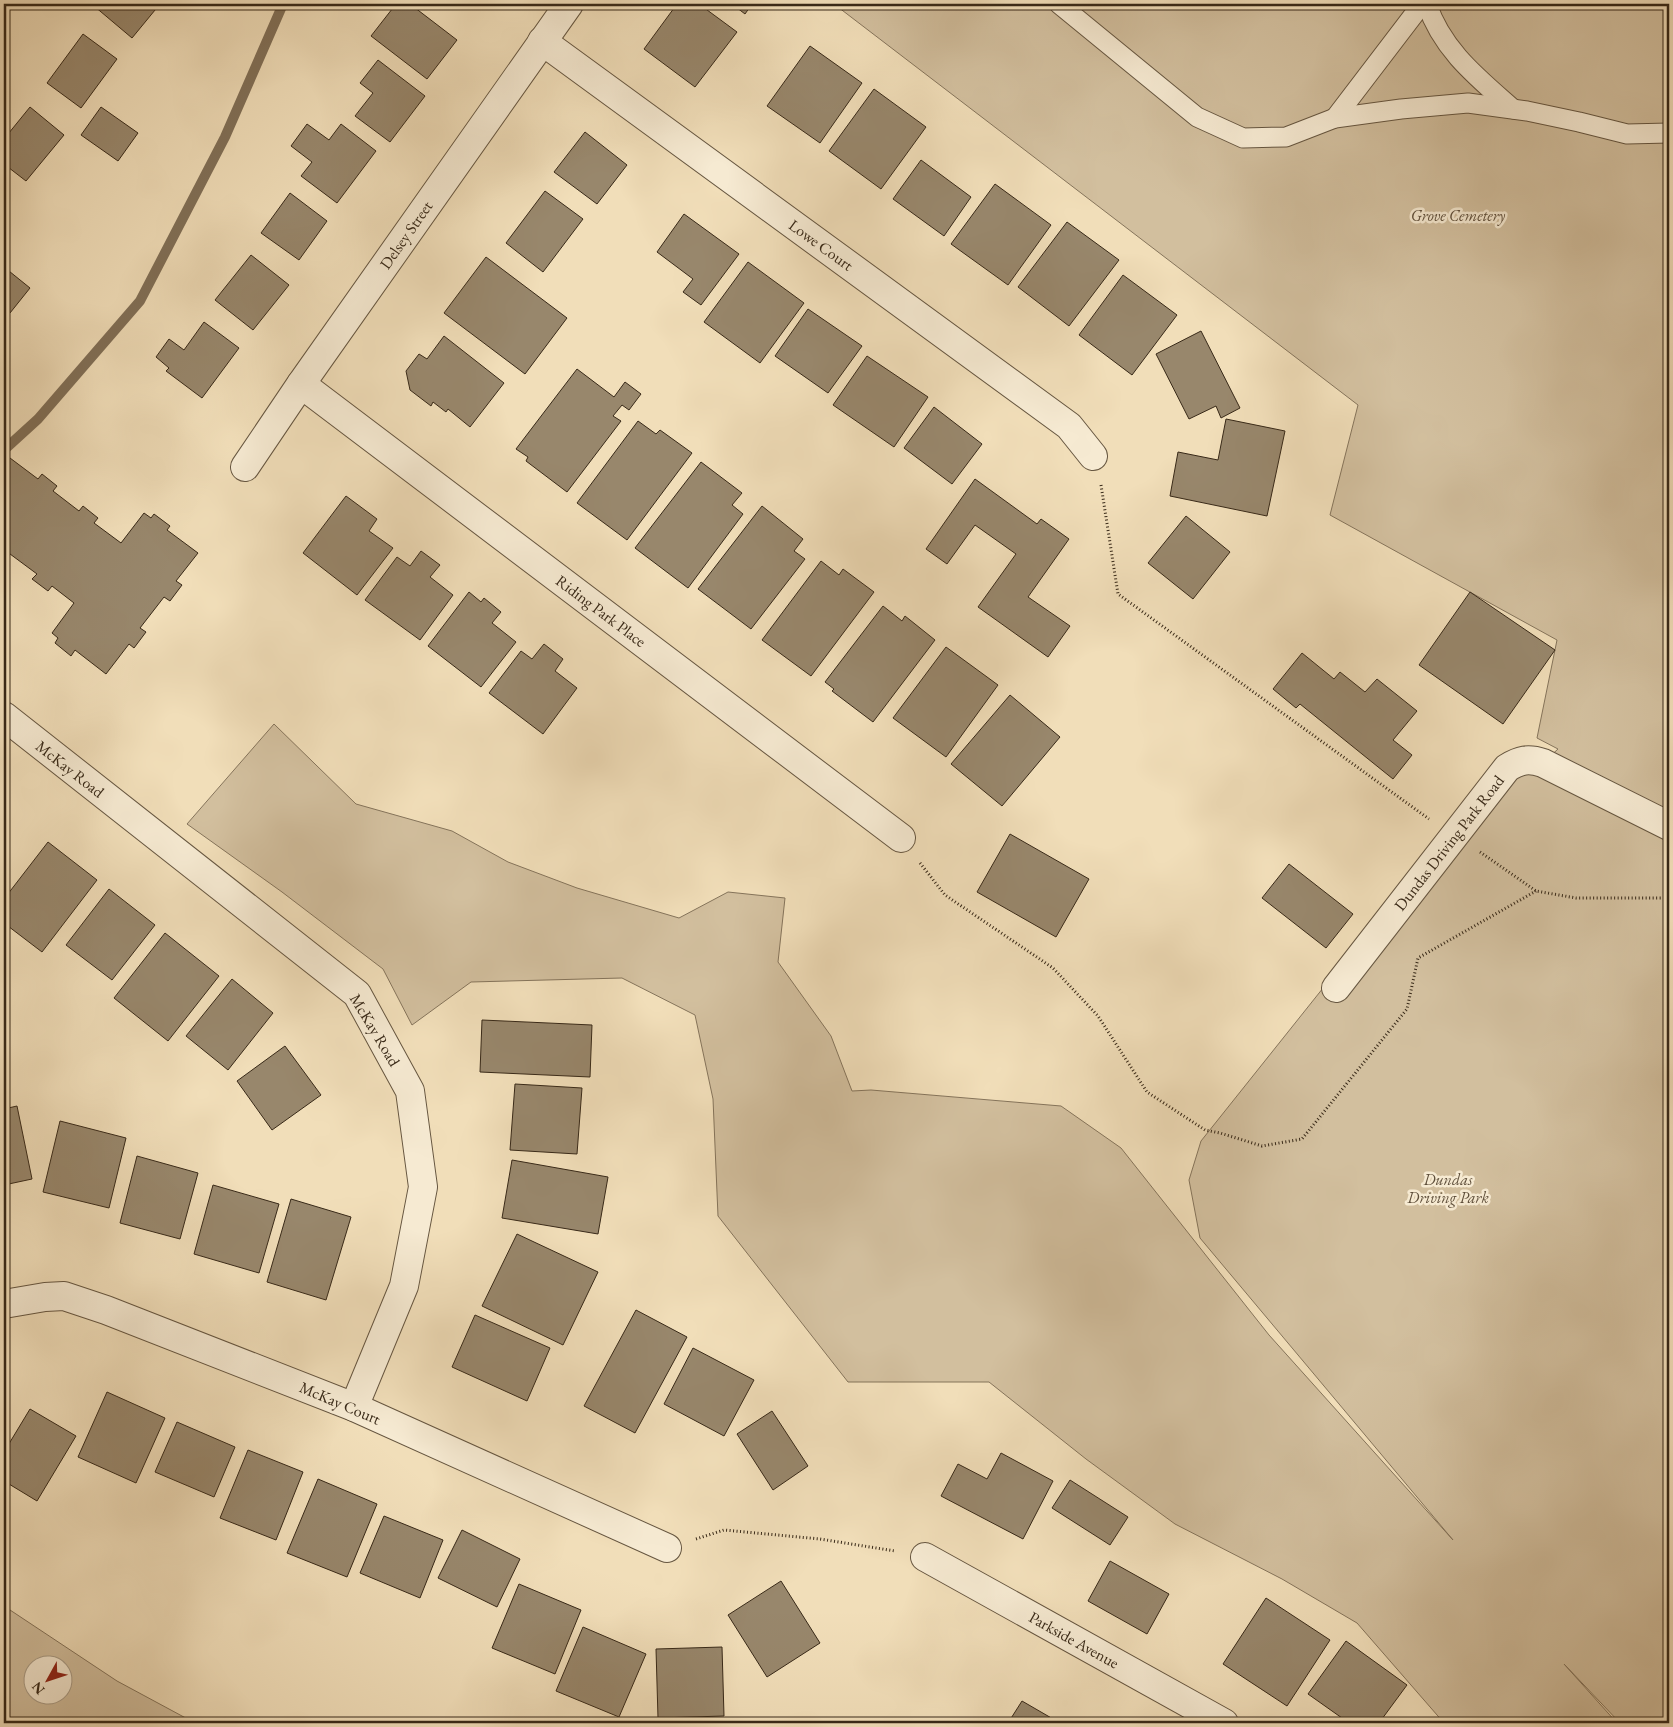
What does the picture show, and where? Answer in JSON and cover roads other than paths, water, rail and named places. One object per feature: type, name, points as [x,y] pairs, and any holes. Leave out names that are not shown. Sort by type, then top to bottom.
[{"type":"street","name":"Delsey Street","points":[[245,468],[301,384],[569,4]]},
{"type":"street","name":"Lowe Court","points":[[542,41],[1069,426],[1093,456]]},
{"type":"street","name":"Riding Park Place","points":[[301,384],[901,838]]},
{"type":"street","name":"McKay Road","points":[[4,716],[357,994],[410,1091],[423,1187],[404,1286],[354,1407]]},
{"type":"street","name":"Dundas Driving Park Road","points":[[1336,988],[1507,768],[1524,760],[1543,763],[1669,826]]},
{"type":"street","name":"McKay Court","points":[[4,1304],[45,1297],[64,1296],[106,1310],[354,1407],[667,1548]]},
{"type":"street","name":"Parkside Avenue","points":[[925,1556],[1224,1723]]},
{"type":"lane","points":[[1059,4],[1197,117],[1243,138],[1286,137],[1335,118],[1401,109],[1468,103],[1513,109],[1580,122],[1627,134],[1669,132]]},
{"type":"lane","points":[[1335,118],[1422,4]]},
{"type":"lane","points":[[1427,4],[1430,14],[1445,40],[1464,66],[1513,109]]},
{"type":"waterway","points":[[4,450],[38,419],[140,301],[225,137],[283,4]]},
{"type":"park label","name":"Grove Cemetery","points":[[1458,215]]},
{"type":"park label","name":"Dundas Driving Park","points":[[1448,1188]]}]
